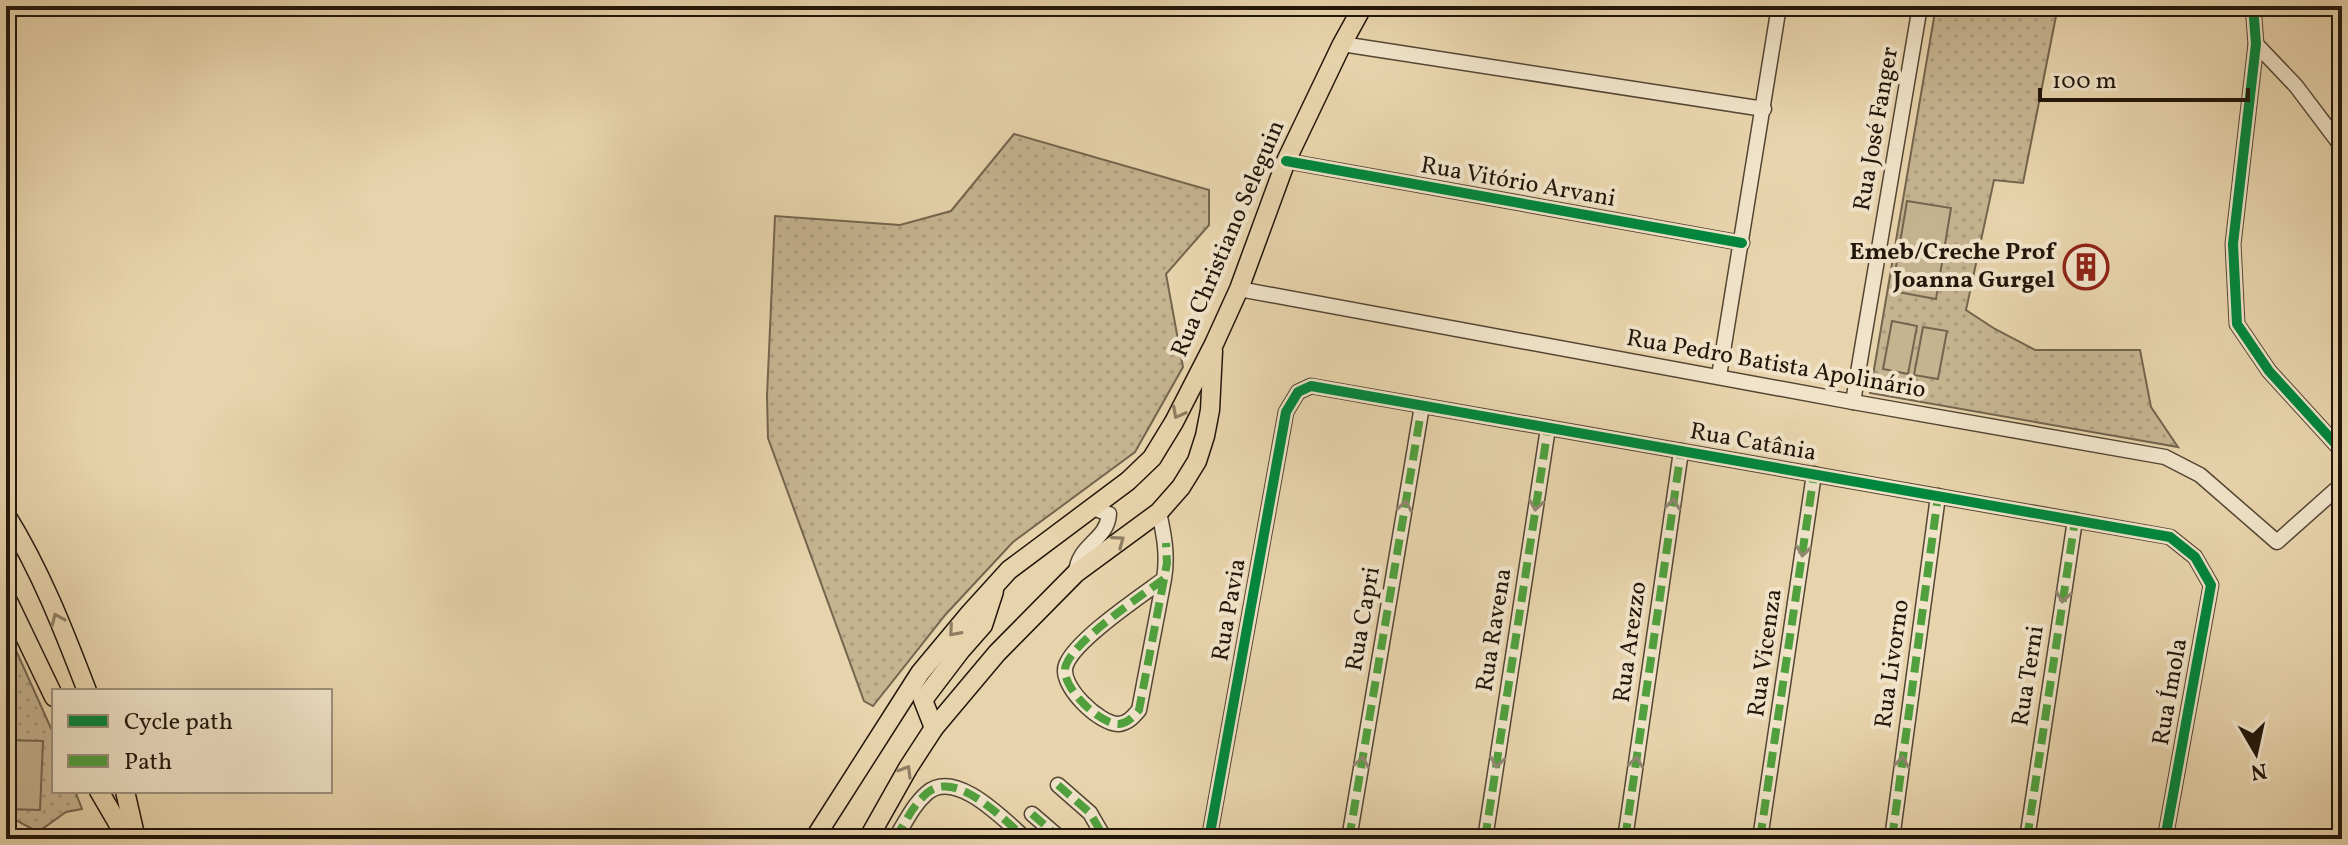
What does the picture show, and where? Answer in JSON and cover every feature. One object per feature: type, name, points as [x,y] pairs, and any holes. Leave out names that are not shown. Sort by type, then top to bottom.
[{"type":"main road","name":"Rua Christiano Seleguin","points":[[814,839],[920,673],[1009,570],[1128,481],[1152,458],[1214,344],[1239,289],[1286,161],[1363,6]]},
{"type":"main road","points":[[868,839],[934,728],[997,653],[1076,573],[1159,512],[1181,487],[1197,461],[1205,436],[1210,410],[1214,344]]},
{"type":"main road","points":[[6,515],[40,578],[86,689]]},
{"type":"main road","points":[[934,728],[923,700],[983,625],[996,585]]},
{"type":"main road","points":[[6,597],[52,693]]},
{"type":"main road","points":[[100,793],[127,839]]},
{"type":"main road","points":[[125,793],[136,839]]},
{"type":"street","points":[[1719,376],[1779,6]]},
{"type":"street","name":"Rua José Fanger","points":[[1853,402],[1920,6]]},
{"type":"street","points":[[2253,6],[2256,44],[2233,244],[2237,324],[2269,371],[2342,451]]},
{"type":"street","points":[[1342,44],[1764,109]]},
{"type":"street","points":[[2256,44],[2296,86],[2342,147]]},
{"type":"street","name":"Rua Vitório Arvani","points":[[1286,161],[1742,243]]},
{"type":"street","name":"Rua Pedro Batista Apolinário","points":[[1239,289],[2165,457],[2200,475],[2277,542],[2342,484]]},
{"type":"street","name":"Rua Catânia","points":[[1298,392],[1311,386],[2170,537],[2195,557]]},
{"type":"street","name":"Rua Pavia","points":[[1209,839],[1275,467],[1286,412],[1298,392]]},
{"type":"street","name":"Rua Capri","points":[[1349,839],[1422,406]]},
{"type":"street","name":"Rua Ravena","points":[[1485,839],[1548,428]]},
{"type":"street","name":"Rua Arezzo","points":[[1625,839],[1681,451]]},
{"type":"street","name":"Rua Vicenza","points":[[1760,839],[1814,474]]},
{"type":"street","name":"Rua Livorno","points":[[1892,839],[1938,496]]},
{"type":"street","points":[[1076,573],[1077,560],[1108,523],[1109,514],[1093,508]]},
{"type":"street","points":[[1159,512],[1167,563],[1164,579],[1156,617],[1139,710],[1129,721],[1118,724],[1105,721],[1070,690],[1064,668],[1071,656],[1100,627],[1164,579]]},
{"type":"street","name":"Rua Terni","points":[[2027,839],[2075,520]]},
{"type":"street","name":"Rua Ímola","points":[[2165,839],[2211,585],[2195,557]]},
{"type":"street","points":[[1122,611],[1135,610],[1156,617]]},
{"type":"street","points":[[1058,785],[1090,813],[1105,839]]},
{"type":"street","points":[[895,839],[914,807],[929,790],[953,786],[977,797],[1026,839]]},
{"type":"street","points":[[1032,814],[1061,839]]},
{"type":"shaded area","points":[[1936,6],[2058,6],[2023,183],[1994,180],[1966,310],[2035,350],[2140,350],[2151,407],[2178,447],[1870,393]]},
{"type":"shaded area","points":[[1014,134],[1209,190],[1209,225],[1166,274],[1183,367],[1135,452],[1013,542],[946,614],[873,706],[864,701],[768,438],[775,216],[900,225],[951,211]]},
{"type":"shaded area","points":[[1907,201],[1951,208],[1936,299],[1892,291]]},
{"type":"shaded area","points":[[1892,321],[1917,326],[1908,374],[1883,369]]},
{"type":"shaded area","points":[[1923,327],[1947,331],[1938,379],[1914,375]]},
{"type":"shaded area","points":[[6,628],[52,731],[52,793],[76,793],[82,809],[66,812],[38,832],[6,815]]},
{"type":"shaded area","points":[[6,740],[43,741],[40,810],[6,809]]},
{"type":"marked path","points":[[1349,839],[1422,406]]},
{"type":"marked path","points":[[1485,839],[1548,428]]},
{"type":"marked path","points":[[1625,839],[1681,451]]},
{"type":"marked path","points":[[1760,839],[1814,474]]},
{"type":"marked path","points":[[1892,839],[1938,496]]},
{"type":"marked path","points":[[2027,839],[2075,520]]},
{"type":"marked path","points":[[1164,579],[1095,631],[1066,665],[1065,673],[1074,693],[1092,711],[1111,723],[1125,722],[1139,710],[1164,579],[1167,563],[1166,543]]},
{"type":"marked path","points":[[1058,785],[1090,813],[1105,839]]},
{"type":"marked path","points":[[895,839],[918,803],[927,793],[939,787],[952,787],[980,800],[1026,839]]},
{"type":"marked path","points":[[1032,814],[1061,839]]},
{"type":"cycle path","points":[[2253,6],[2256,44],[2233,244],[2237,324],[2269,371],[2342,451]]},
{"type":"cycle path","points":[[1286,161],[1742,243]]},
{"type":"cycle path","points":[[1209,839],[1286,412],[1298,392],[1311,386],[2170,537],[2195,557],[2211,585],[2165,839]]},
{"type":"place","name":"Emeb/Creche Prof Joanna Gurgel","points":[[2086,267]]}]
